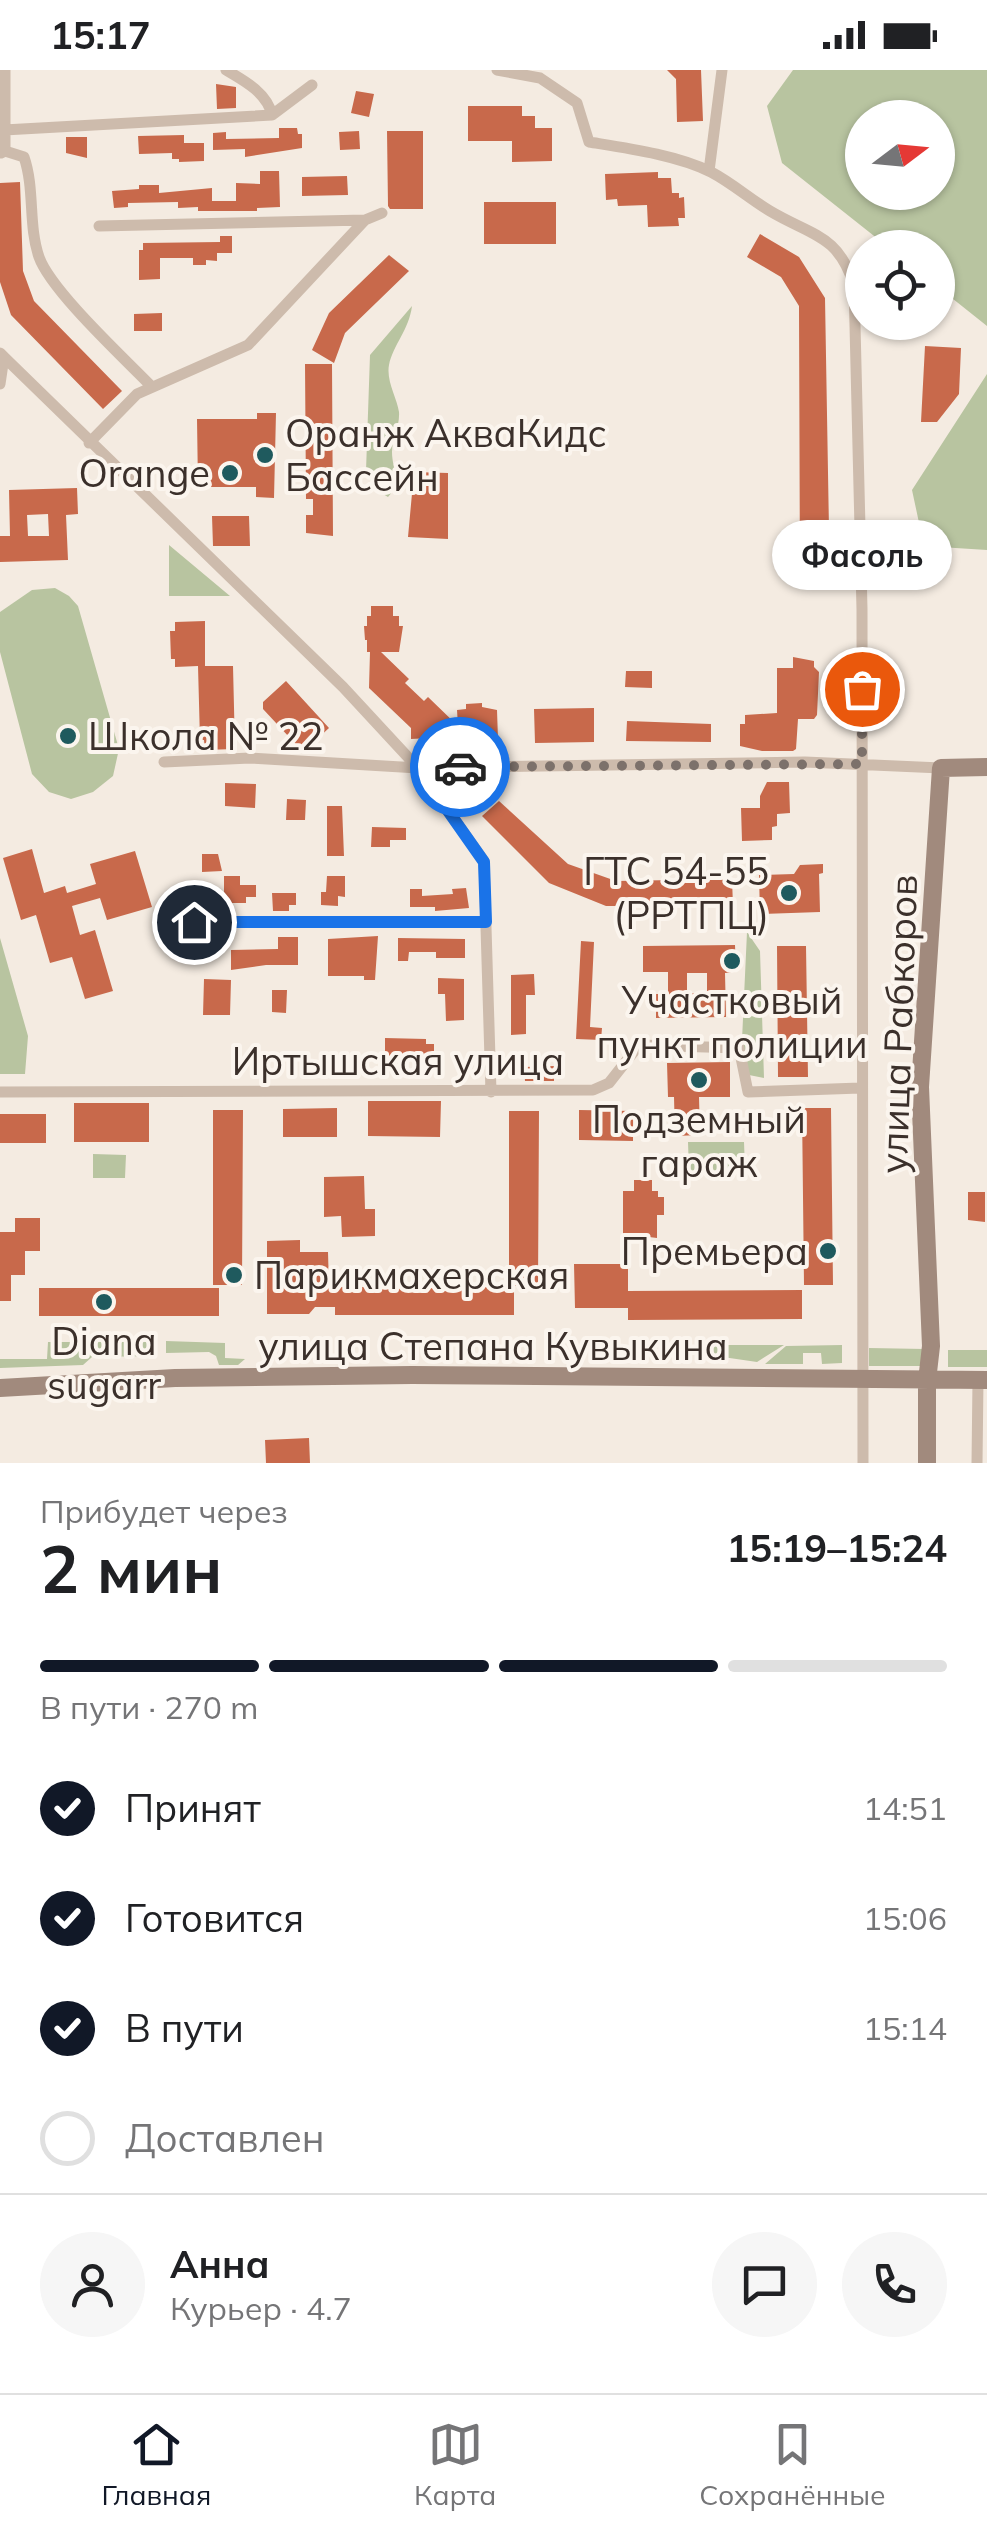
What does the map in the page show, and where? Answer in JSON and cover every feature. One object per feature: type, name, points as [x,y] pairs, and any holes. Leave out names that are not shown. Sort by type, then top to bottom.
[{"type":"main road","points":[[941,768],[987,767]]},
{"type":"main road","name":"улица Рабкоров","points":[[927,1463],[931,1346],[920,1086],[941,768]]},
{"type":"main road","name":"улица Степана Кувыкина","points":[[0,1388],[175,1378],[380,1376],[982,1380]]},
{"type":"street","points":[[6,70],[3,152],[24,157],[30,175],[31,215],[40,260],[60,290],[152,388]]},
{"type":"street","points":[[226,70],[250,84],[270,104],[272,115]]},
{"type":"street","points":[[497,70],[542,74]]},
{"type":"street","points":[[709,171],[722,70]]},
{"type":"street","name":"улица Рабкоров","points":[[542,74],[577,104],[589,142],[638,150],[709,171],[772,212],[825,240],[845,258],[854,286],[862,764],[862,1463]]},
{"type":"street","points":[[4,130],[272,115],[312,85]]},
{"type":"street","points":[[99,226],[365,220],[382,213]]},
{"type":"street","points":[[89,442],[137,394],[248,346],[365,220]]},
{"type":"street","points":[[0,384],[2,355]]},
{"type":"street","points":[[2,355],[293,636],[418,768],[484,862],[491,1092]]},
{"type":"street","points":[[164,762],[250,758],[418,768],[524,764],[862,764],[941,768]]},
{"type":"street","points":[[194,922],[486,922]]},
{"type":"street","name":"Иртышская улица","points":[[0,1092],[594,1090],[609,1083],[639,1045],[738,1048],[748,1092],[860,1088]]},
{"type":"street","points":[[977,1463],[982,1380]]},
{"type":"green space","points":[[793,70],[987,70],[987,326],[955,301],[955,230],[867,230],[782,163],[767,106]]},
{"type":"green space","points":[[412,306],[389,365],[399,417],[392,452],[395,481],[388,497],[375,489],[366,471],[370,355]]},
{"type":"green space","points":[[987,374],[987,550],[924,546],[912,490]]},
{"type":"green space","points":[[169,545],[230,596],[169,596]]},
{"type":"green space","points":[[55,588],[78,606],[119,749],[113,776],[93,792],[71,799],[49,792],[32,774],[0,652],[0,612],[32,590]]},
{"type":"green space","points":[[747,932],[760,951],[764,1078],[749,1075],[742,1040]]},
{"type":"green space","points":[[0,938],[28,1036],[25,1074],[0,1074]]},
{"type":"green space","points":[[688,1142],[744,1142],[745,1169],[689,1172]]},
{"type":"green space","points":[[93,1154],[126,1155],[125,1178],[93,1178]]},
{"type":"green space","points":[[166,1341],[225,1343],[225,1358],[245,1359],[238,1365],[219,1365],[216,1356],[209,1352],[166,1353]]},
{"type":"green space","points":[[48,1342],[157,1342],[157,1356],[92,1357],[83,1365],[0,1368],[0,1359],[47,1359]]},
{"type":"green space","points":[[709,1345],[784,1345],[757,1362],[709,1355]]},
{"type":"green space","points":[[842,1345],[842,1363],[822,1364],[821,1353],[803,1353],[803,1364],[765,1364],[786,1346]]},
{"type":"green space","points":[[869,1348],[925,1349],[925,1366],[869,1366]]},
{"type":"green space","points":[[948,1350],[987,1350],[987,1367],[948,1367]]},
{"type":"building","points":[[667,70],[701,70],[703,121],[677,122],[676,79]]},
{"type":"building","points":[[216,84],[236,87],[236,108],[217,109]]},
{"type":"building","points":[[356,91],[374,94],[369,117],[351,113]]},
{"type":"building","points":[[468,106],[522,106],[522,116],[535,116],[535,128],[552,128],[552,161],[512,162],[512,141],[468,141]]},
{"type":"building","points":[[279,128],[297,128],[298,134],[302,134],[302,148],[245,157],[245,149],[213,150],[213,133],[226,132],[226,139],[279,138]]},
{"type":"building","points":[[359,131],[360,149],[340,150],[339,132]]},
{"type":"building","points":[[387,131],[423,131],[423,209],[388,206]]},
{"type":"building","points":[[184,135],[184,143],[204,143],[204,161],[179,162],[172,159],[172,153],[139,154],[138,136]]},
{"type":"building","points":[[66,137],[87,137],[87,158],[66,153]]},
{"type":"building","points":[[260,171],[279,171],[280,207],[198,211],[198,207],[178,208],[178,202],[128,203],[128,207],[114,208],[112,191],[139,189],[139,185],[159,185],[159,193],[212,188],[212,201],[236,201],[236,183],[260,184]]},
{"type":"building","points":[[658,172],[658,178],[671,178],[672,193],[684,197],[685,218],[678,218],[679,226],[648,227],[647,205],[618,206],[617,199],[606,200],[605,174]]},
{"type":"building","points":[[347,176],[348,195],[302,196],[302,177]]},
{"type":"building","points":[[20,182],[23,271],[34,301],[122,391],[103,409],[11,315],[0,282],[0,183]]},
{"type":"building","points":[[484,202],[556,202],[556,244],[484,244]]},
{"type":"building","points":[[760,234],[799,257],[825,298],[829,530],[824,530],[825,589],[800,589],[799,306],[781,277],[747,257]]},
{"type":"building","points":[[220,236],[232,236],[232,253],[217,253],[217,261],[206,260],[206,265],[193,265],[193,258],[160,258],[160,279],[139,280],[139,250],[143,250],[143,243],[220,242]]},
{"type":"building","points":[[389,255],[409,271],[345,333],[334,363],[312,350],[329,313]]},
{"type":"building","points":[[162,313],[162,331],[134,331],[134,314]]},
{"type":"building","points":[[925,346],[961,348],[959,394],[937,422],[921,422]]},
{"type":"building","points":[[305,364],[332,364],[333,536],[306,533],[306,515],[313,515],[313,499],[306,499]]},
{"type":"building","points":[[257,413],[276,413],[274,498],[256,497],[256,487],[198,487],[197,419],[257,419]]},
{"type":"building","points":[[414,472],[448,473],[448,539],[408,537]]},
{"type":"building","points":[[77,488],[78,514],[66,515],[68,560],[0,562],[0,536],[10,536],[9,490]],"holes":[[[48,514],[49,536],[28,536],[27,515]]]},
{"type":"building","points":[[212,516],[249,516],[250,546],[213,546]]},
{"type":"building","points":[[371,606],[393,606],[393,616],[399,616],[399,626],[403,626],[399,652],[381,652],[409,679],[405,683],[424,701],[428,697],[458,726],[457,710],[466,709],[466,704],[482,703],[482,707],[497,710],[498,739],[467,743],[466,736],[411,739],[411,728],[369,688],[370,652],[364,626],[367,616],[371,616]]},
{"type":"building","points":[[205,621],[205,666],[233,666],[235,749],[205,750],[204,740],[200,740],[198,666],[175,667],[175,659],[171,659],[170,631],[175,631],[175,622]]},
{"type":"building","points":[[793,657],[814,661],[819,672],[817,715],[814,719],[798,719],[793,751],[740,746],[740,724],[745,724],[745,715],[777,713],[777,668],[793,668]]},
{"type":"building","points":[[626,671],[652,671],[652,688],[625,687]]},
{"type":"building","points":[[286,681],[329,728],[303,752],[263,709],[263,702]]},
{"type":"building","points":[[594,708],[594,742],[535,743],[534,709]]},
{"type":"building","points":[[627,721],[711,724],[711,742],[626,741]]},
{"type":"building","points":[[767,782],[789,782],[790,813],[777,814],[772,840],[742,841],[741,808],[760,808],[760,796]]},
{"type":"building","points":[[225,783],[256,784],[255,808],[225,806]]},
{"type":"building","points":[[287,799],[306,800],[305,820],[286,820]]},
{"type":"building","points":[[499,801],[568,864],[616,881],[732,879],[733,906],[606,906],[549,883],[482,816]]},
{"type":"building","points":[[327,806],[342,806],[344,856],[327,856]]},
{"type":"building","points":[[372,827],[406,828],[406,840],[390,840],[390,847],[371,847]]},
{"type":"building","points":[[32,849],[44,893],[65,886],[67,893],[96,884],[90,864],[135,851],[152,907],[107,920],[100,898],[72,906],[80,935],[95,930],[113,991],[85,999],[72,957],[50,963],[36,915],[21,920],[3,858]]},
{"type":"building","points":[[202,854],[218,854],[222,871],[202,872]]},
{"type":"building","name":"ГТС 54-55 (РРТПЦ)","points":[[823,864],[823,873],[819,874],[820,912],[760,914],[759,875],[794,874],[800,865]]},
{"type":"building","points":[[224,876],[240,876],[240,885],[256,885],[256,897],[246,897],[246,903],[224,903]]},
{"type":"building","points":[[327,876],[345,876],[345,897],[338,896],[338,906],[321,905]]},
{"type":"building","points":[[466,888],[469,908],[435,911],[435,907],[410,907],[410,889],[422,889],[422,896],[453,894],[452,889]]},
{"type":"building","points":[[272,893],[296,893],[296,905],[289,905],[289,911],[273,911]]},
{"type":"building","points":[[378,936],[375,980],[364,980],[364,976],[328,976],[328,939]]},
{"type":"building","points":[[278,937],[298,937],[298,965],[231,970],[231,950],[278,949]]},
{"type":"building","points":[[398,938],[465,939],[465,958],[436,958],[436,952],[409,952],[408,961],[398,961]]},
{"type":"building","points":[[581,941],[594,942],[590,1027],[602,1028],[601,1040],[576,1039]]},
{"type":"building","points":[[735,945],[736,972],[725,973],[726,1017],[656,1018],[656,994],[668,994],[668,972],[643,972],[643,946]],"holes":[[[687,973],[707,973],[707,993],[687,993]]]},
{"type":"building","points":[[777,946],[806,946],[808,1077],[778,1077]]},
{"type":"building","points":[[534,974],[535,995],[526,995],[526,1034],[511,1035],[511,975]]},
{"type":"building","points":[[438,978],[464,979],[464,1020],[446,1021],[445,994],[438,994]]},
{"type":"building","points":[[204,979],[231,980],[230,1015],[203,1015]]},
{"type":"building","points":[[272,990],[287,990],[286,1013],[272,1012]]},
{"type":"building","points":[[385,1038],[426,1039],[426,1044],[434,1044],[434,1061],[385,1061]]},
{"type":"building","name":"Подземный гараж","points":[[730,1062],[730,1097],[699,1097],[700,1135],[675,1136],[674,1097],[668,1097],[667,1063]]},
{"type":"building","points":[[554,1066],[554,1081],[525,1081],[524,1067]]},
{"type":"building","points":[[368,1101],[441,1101],[440,1137],[368,1136]]},
{"type":"building","points":[[74,1103],[149,1103],[149,1142],[74,1142]]},
{"type":"building","points":[[337,1108],[337,1137],[283,1137],[283,1109]]},
{"type":"building","points":[[802,1108],[831,1108],[833,1285],[804,1285]]},
{"type":"building","points":[[213,1110],[243,1110],[242,1285],[213,1285]]},
{"type":"building","points":[[579,1110],[633,1111],[633,1141],[579,1140]]},
{"type":"building","points":[[509,1111],[539,1111],[538,1286],[509,1286]]},
{"type":"building","points":[[0,1114],[46,1114],[46,1143],[0,1143]]},
{"type":"building","points":[[364,1176],[365,1209],[375,1209],[375,1236],[342,1237],[341,1216],[324,1217],[324,1177]]},
{"type":"building","points":[[634,1180],[652,1180],[652,1191],[664,1197],[664,1215],[657,1215],[657,1238],[649,1237],[649,1242],[623,1237],[623,1191],[634,1191]]},
{"type":"building","points":[[968,1192],[985,1192],[985,1222],[968,1220]]},
{"type":"building","points":[[15,1218],[40,1218],[40,1251],[25,1251],[25,1275],[11,1275],[11,1301],[0,1301],[0,1232],[15,1232]]},
{"type":"building","points":[[300,1240],[300,1252],[328,1252],[329,1287],[514,1287],[514,1315],[335,1315],[335,1307],[315,1307],[309,1314],[267,1314],[267,1241]]},
{"type":"building","points":[[574,1264],[628,1264],[628,1291],[802,1290],[802,1319],[628,1320],[628,1308],[575,1308]]},
{"type":"building","points":[[39,1288],[219,1288],[219,1316],[39,1316]]},
{"type":"building","points":[[309,1438],[310,1463],[266,1463],[265,1440]]},
{"type":"way so far","points":[[460,767],[862,764],[862,689]]},
{"type":"place","name":"Оранж АкваКидс Бассейн","points":[[265,455]]},
{"type":"place","name":"Orange","points":[[230,473]]},
{"type":"place","name":"Фасоль","points":[[862,689]]},
{"type":"place","name":"Школа № 22","points":[[68,736]]},
{"type":"place","name":"ГТС 54-55 (РРТПЦ)","points":[[789,893]]},
{"type":"place","name":"Участковый пункт полиции","points":[[732,961]]},
{"type":"place","name":"Подземный гараж","points":[[699,1080]]},
{"type":"place","name":"Премьера","points":[[828,1251]]},
{"type":"place","name":"Парикмахерская","points":[[234,1275]]},
{"type":"place","name":"Diana sugarr","points":[[104,1302]]},
{"type":"route","points":[[194,922],[486,922],[484,862],[418,768],[460,767]]}]
